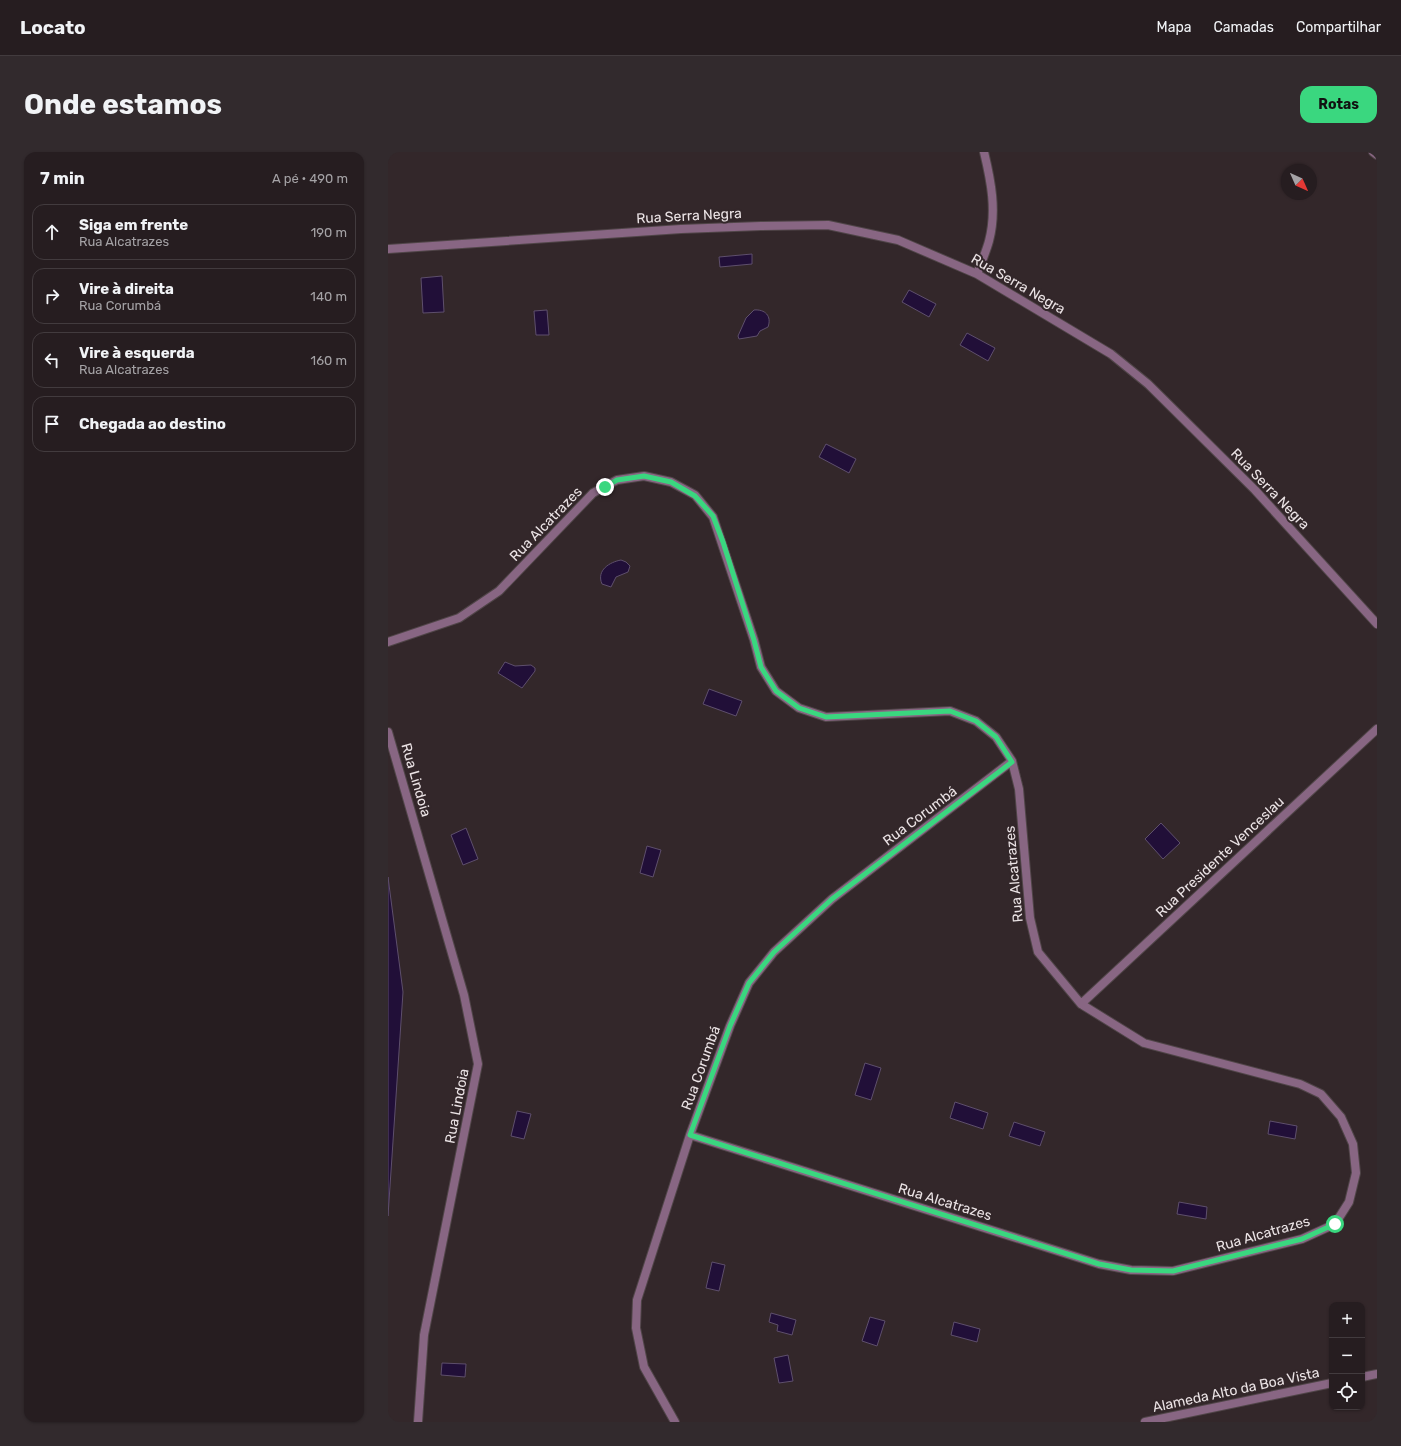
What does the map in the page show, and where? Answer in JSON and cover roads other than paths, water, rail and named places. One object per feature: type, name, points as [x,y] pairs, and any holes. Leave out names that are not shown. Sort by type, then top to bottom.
[{"type":"street","points":[[977,274],[989,241],[992,218],[992,186],[984,152]]},
{"type":"street","points":[[1372,152],[1377,155]]},
{"type":"street","name":"Rua Serra Negra","points":[[388,249],[681,229],[828,226],[898,240],[977,274],[1111,354],[1148,384],[1255,490],[1377,624]]},
{"type":"street","name":"Rua Alcatrazes","points":[[388,642],[459,618],[499,591],[593,493],[617,480],[644,476],[671,482],[695,496],[713,516],[754,640],[761,667],[776,691],[799,708],[826,717],[950,711],[976,721],[996,737],[1012,762],[1019,789],[1030,918],[1038,952],[1081,1004],[1144,1043],[1300,1084],[1321,1094],[1341,1117],[1353,1144],[1356,1173],[1349,1202],[1335,1224],[1302,1239],[1173,1271],[1131,1270],[1099,1264],[690,1135]]},
{"type":"street","name":"Rua Presidente Venceslau","points":[[1081,1004],[1377,729]]},
{"type":"street","name":"Rua Lindoia","points":[[388,732],[460,981],[478,1064],[424,1335],[418,1422]]},
{"type":"street","name":"Rua Corumbá","points":[[675,1422],[644,1367],[636,1328],[637,1300],[690,1135],[730,1026],[749,983],[774,952],[832,899],[1012,762]]},
{"type":"street","points":[[1365,1376],[1377,1374]]},
{"type":"street","name":"Alameda Alto da Boa Vista","points":[[1145,1422],[1176,1419],[1329,1384]]}]
